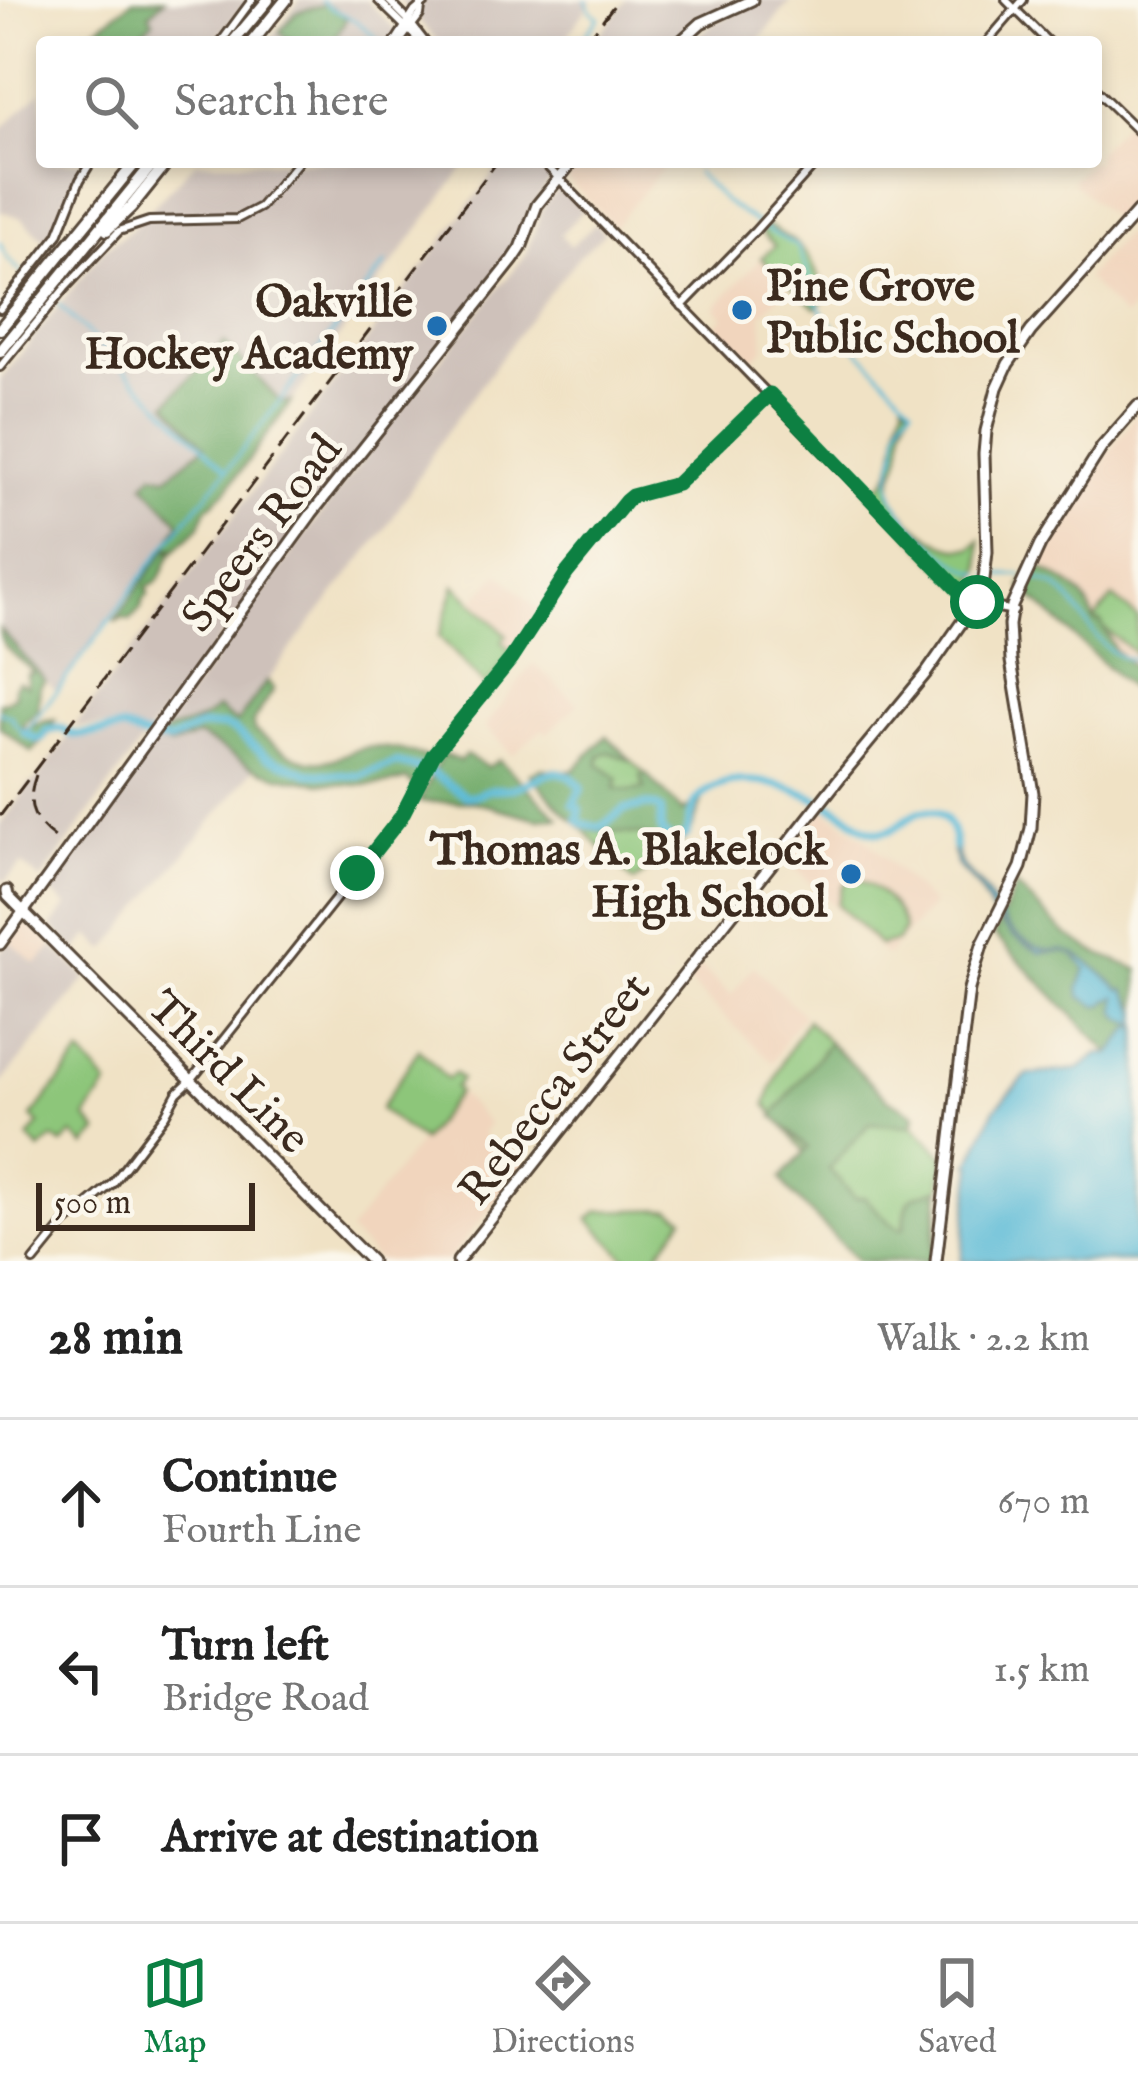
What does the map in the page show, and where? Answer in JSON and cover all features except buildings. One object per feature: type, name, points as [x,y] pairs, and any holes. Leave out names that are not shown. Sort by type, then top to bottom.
[{"type":"highway","points":[[238,36],[268,0]]},
{"type":"highway","points":[[258,36],[286,0]]},
{"type":"highway","points":[[14,312],[122,168]]},
{"type":"highway","points":[[0,329],[131,168]]},
{"type":"highway","points":[[0,352],[149,168]]},
{"type":"highway","points":[[78,256],[131,207],[162,168]]},
{"type":"main road","points":[[687,36],[701,23],[752,0]]},
{"type":"main road","name":"Speers Road","points":[[0,944],[311,514],[513,260],[537,205],[566,168]]},
{"type":"main road","name":"Rebecca Street","points":[[458,1261],[896,712],[966,617],[982,582],[987,552],[986,431],[1003,374],[1031,332],[1138,211]]},
{"type":"main road","points":[[936,1261],[964,1010],[982,945],[1028,848],[1033,793],[1011,661],[1014,606],[1040,545],[1138,406]]},
{"type":"main road","name":"Third Line","points":[[3,888],[371,1261]]},
{"type":"street","points":[[225,36],[252,0]]},
{"type":"street","points":[[378,0],[408,25]]},
{"type":"street","points":[[388,0],[416,36]]},
{"type":"street","points":[[1006,0],[1042,36]]},
{"type":"street","points":[[992,36],[1023,0]]},
{"type":"street","points":[[400,36],[423,3]]},
{"type":"street","points":[[1102,95],[1138,131]]},
{"type":"street","points":[[0,309],[58,236],[87,168]]},
{"type":"street","points":[[0,367],[119,231],[149,220],[244,216],[269,199],[293,168]]},
{"type":"street","points":[[550,168],[957,586],[976,599],[1014,606]]},
{"type":"street","points":[[682,306],[812,168]]},
{"type":"street","points":[[34,1261],[64,1224],[112,1183],[177,1093],[401,817],[442,743],[511,659],[567,573],[626,501],[677,484],[770,394]]},
{"type":"shaded area","points":[[164,0],[248,0],[219,36],[135,36],[148,14]]},
{"type":"shaded area","points":[[300,0],[366,0],[401,36],[273,36]]},
{"type":"shaded area","points":[[399,0],[593,0],[567,36],[433,36]]},
{"type":"shaded area","points":[[626,0],[740,0],[702,16],[680,36],[599,36]]},
{"type":"shaded area","points":[[759,0],[791,0],[763,36],[697,36]]},
{"type":"shaded area","points":[[36,97],[36,168],[81,168],[46,242],[22,218],[0,211],[0,130]]},
{"type":"shaded area","points":[[1124,123],[1138,137],[1138,206],[1121,227],[1072,181],[1084,168],[1102,168],[1102,147]]},
{"type":"shaded area","points":[[189,168],[464,168],[291,402],[167,404],[206,446],[167,477],[180,522],[166,547],[55,690],[0,627],[0,380],[103,250],[132,229]]},
{"type":"shaded area","points":[[497,168],[544,168],[550,181],[532,207],[517,249],[148,734],[118,726],[74,727]]},
{"type":"shaded area","points":[[576,168],[663,168],[614,226],[566,178]]},
{"type":"shaded area","points":[[560,187],[583,210],[560,235],[571,246],[595,224],[605,233],[580,255],[537,308],[443,437],[387,527],[237,723],[206,720],[161,733],[298,544],[525,256],[544,204]]},
{"type":"shaded area","points":[[1125,233],[1138,247],[1138,304],[1124,318],[1086,278]]},
{"type":"shaded area","name":"Pine Grove Public School","points":[[761,258],[790,284],[762,314],[764,348],[747,365],[712,329],[724,317],[715,307]]},
{"type":"shaded area","points":[[1138,412],[1138,696],[1021,587]]},
{"type":"shaded area","points":[[500,573],[538,610],[512,652],[502,641],[507,636],[474,600]]},
{"type":"shaded area","points":[[533,663],[578,704],[547,733],[542,729],[513,755],[485,727]]},
{"type":"shaded area","points":[[119,732],[142,741],[41,880],[22,864],[4,882],[0,877],[0,825],[31,782],[69,736],[96,738]]},
{"type":"shaded area","points":[[197,736],[255,768],[106,950],[89,935],[75,953],[52,926],[67,906],[48,889],[156,740],[170,746]]},
{"type":"shaded area","name":"Thomas A. Blakelock High School","points":[[823,808],[869,842],[933,905],[886,956],[785,858]]},
{"type":"shaded area","points":[[25,921],[53,946],[36,965],[9,941]]},
{"type":"shaded area","points":[[9,941],[36,964],[53,946],[87,978],[0,1085],[0,952]]},
{"type":"shaded area","points":[[699,966],[731,995],[754,966],[803,1015],[773,1063],[688,982]]},
{"type":"shaded area","points":[[458,1092],[489,1124],[483,1131],[485,1141],[496,1150],[502,1143],[527,1163],[448,1261],[379,1261],[349,1232]]},
{"type":"green space","points":[[133,0],[164,0],[149,14],[153,21],[138,36],[123,32],[87,36]]},
{"type":"green space","points":[[325,4],[347,17],[336,36],[284,36],[279,32],[296,13]]},
{"type":"green space","points":[[767,225],[805,252],[830,292],[816,308],[761,258],[775,246],[762,233]]},
{"type":"green space","points":[[224,342],[281,402],[291,402],[226,491],[207,508],[200,526],[175,550],[166,547],[180,522],[144,484],[153,474],[167,477],[205,446],[167,403]]},
{"type":"green space","points":[[903,399],[911,406],[892,480],[893,498],[915,524],[944,544],[972,548],[980,540],[981,569],[973,589],[955,581],[866,489],[871,484],[879,487],[891,468]]},
{"type":"green space","points":[[166,549],[173,552],[160,577],[147,587],[141,608],[130,620],[114,622]]},
{"type":"green space","points":[[1033,565],[1062,579],[1086,601],[1115,650],[1138,671],[1138,696],[1021,587]]},
{"type":"green space","points":[[455,585],[507,635],[502,641],[512,652],[486,687],[439,636]]},
{"type":"green space","points":[[1113,597],[1138,618],[1136,654],[1094,620]]},
{"type":"green space","points":[[0,629],[45,680],[38,710],[22,725],[24,729],[55,720],[32,752],[0,727],[0,702],[15,695],[18,681],[27,686],[27,674],[33,673],[7,649]]},
{"type":"green space","points":[[267,681],[274,689],[253,722],[254,730],[272,743],[312,761],[371,747],[430,758],[414,787],[407,779],[354,785],[288,778],[256,768],[197,736],[170,746],[156,740],[217,708],[237,723]]},
{"type":"green space","points":[[607,736],[683,811],[703,798],[689,836],[634,882],[530,774],[541,769],[573,771]]},
{"type":"green space","points":[[607,736],[632,761],[609,752],[600,755],[599,765],[618,778],[615,788],[644,789],[641,776],[646,774],[683,812],[703,798],[689,836],[671,852],[651,837],[599,831],[576,822],[530,774],[541,769],[573,771]]},
{"type":"green space","points":[[442,754],[460,761],[466,755],[487,767],[499,760],[559,818],[538,819],[475,802],[419,802]]},
{"type":"green space","points":[[854,879],[878,891],[898,913],[904,929],[897,941],[879,945],[837,904],[843,885]]},
{"type":"green space","points":[[1016,886],[1067,935],[1138,969],[1138,1012],[1128,997],[1118,997],[1116,1010],[1138,1028],[1129,1030],[1111,1054],[994,935]]},
{"type":"green space","points":[[807,1020],[944,1156],[931,1261],[868,1261],[807,1156],[766,1104],[783,1060]]},
{"type":"green space","points":[[829,1042],[888,1099],[915,1114],[909,1126],[870,1123],[829,1169],[855,1198],[864,1197],[900,1229],[911,1198],[939,1189],[931,1261],[858,1261],[781,1178],[808,1148],[773,1116]]},
{"type":"green space","points":[[419,1049],[447,1079],[454,1073],[461,1079],[454,1088],[458,1092],[422,1141],[380,1109]]},
{"type":"green space","points":[[81,1054],[108,1085],[86,1118],[98,1132],[85,1146],[73,1134],[62,1144],[53,1138],[40,1150],[28,1138],[39,1124],[32,1117]]},
{"type":"green space","points":[[671,1209],[684,1218],[653,1261],[629,1261],[589,1219],[599,1211]]},
{"type":"water","points":[[957,838],[962,866],[1014,933],[1039,948],[1063,950],[1079,957],[1125,989],[1138,1011],[1138,1261],[961,1261],[970,1164],[995,1108],[1027,1075],[1079,1069],[1099,1054],[1111,1054],[1136,1025],[1116,1011],[1117,997],[1097,1006],[1081,997],[1086,969],[1075,956],[1064,951],[1040,953],[1013,936],[958,867],[953,853]]},
{"type":"waterway","points":[[321,0],[374,36]]},
{"type":"waterway","points":[[585,36],[599,17],[586,0]]},
{"type":"waterway","points":[[696,172],[725,202],[758,224]]},
{"type":"waterway","points":[[764,228],[798,247],[814,297],[826,317],[913,406],[900,424],[890,480],[902,511],[941,551],[981,574]]},
{"type":"waterway","points":[[0,243],[24,275]]},
{"type":"waterway","points":[[227,470],[386,263]]},
{"type":"waterway","points":[[0,712],[11,716],[25,733],[227,470],[58,304]]},
{"type":"waterway","points":[[989,575],[1021,575]]},
{"type":"waterway","points":[[1031,577],[1059,589],[1114,653],[1138,658]]},
{"type":"waterway","points":[[25,733],[38,740],[46,731],[61,728],[80,735],[124,729],[170,741],[199,727],[224,726],[266,756],[308,773],[360,776],[397,763],[429,771],[466,796],[513,788],[556,772],[582,788],[573,804],[580,809],[578,820],[583,824],[601,827],[625,809],[652,805],[661,810],[663,833],[675,840],[687,835],[695,804],[713,788],[751,781],[813,797],[874,832],[891,830],[921,812],[936,813],[950,827],[955,847]]},
{"type":"railway","points":[[591,36],[618,0]]},
{"type":"railway","points":[[0,816],[492,168]]},
{"type":"railway","points":[[36,775],[31,796],[34,813],[59,841]]},
{"type":"place","name":"Pine Grove Public School","points":[[742,310]]},
{"type":"place","name":"Oakville Hockey Academy","points":[[437,326]]},
{"type":"place","name":"Thomas A. Blakelock High School","points":[[851,874]]},
{"type":"route","points":[[357,873],[401,817],[433,755],[511,659],[567,573],[626,501],[677,484],[770,394],[959,591],[977,602]]}]
